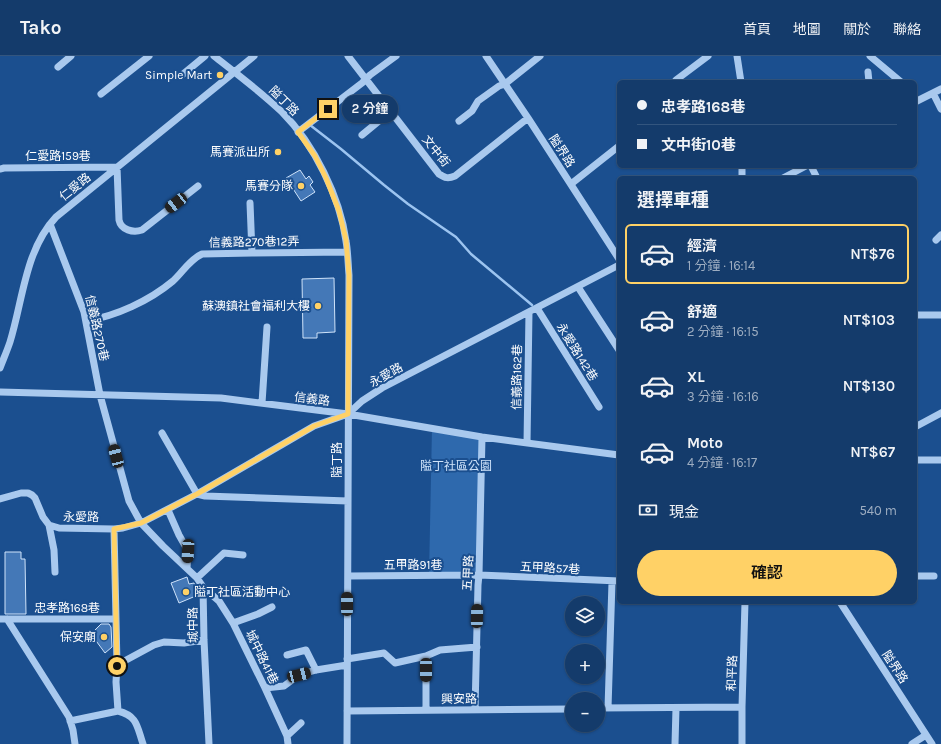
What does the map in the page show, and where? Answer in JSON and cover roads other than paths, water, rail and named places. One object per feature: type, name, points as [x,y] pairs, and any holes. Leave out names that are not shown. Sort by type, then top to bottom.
[{"type":"street","points":[[58,67],[72,56]]},
{"type":"street","points":[[101,94],[149,56]]},
{"type":"street","points":[[182,75],[205,56]]},
{"type":"street","name":"隘丁路","points":[[214,56],[261,93],[283,113],[298,132],[315,156],[326,178],[339,211],[346,240],[349,275],[346,744]]},
{"type":"street","name":"仁愛路","points":[[0,368],[10,343],[30,264],[36,248],[50,224],[56,217],[254,56]]},
{"type":"street","name":"文中街","points":[[348,56],[439,174],[444,178],[454,176],[528,118]]},
{"type":"street","points":[[298,132],[396,56]]},
{"type":"street","name":"隘界路","points":[[486,56],[617,256]]},
{"type":"street","points":[[459,121],[472,111],[478,101],[504,84],[540,56]]},
{"type":"street","points":[[676,80],[708,56]]},
{"type":"street","points":[[737,56],[741,80]]},
{"type":"street","points":[[870,56],[899,80]]},
{"type":"street","points":[[868,72],[869,80]]},
{"type":"street","points":[[917,101],[941,89]]},
{"type":"street","points":[[934,93],[941,110]]},
{"type":"street","points":[[362,135],[391,111]]},
{"type":"street","points":[[570,184],[617,148]]},
{"type":"street","points":[[117,167],[119,220],[123,228],[128,230],[142,230],[198,186]]},
{"type":"street","name":"仁愛路159巷","points":[[0,169],[117,167]]},
{"type":"street","points":[[787,176],[802,168]]},
{"type":"street","points":[[250,203],[252,253]]},
{"type":"street","name":"信義路270巷","points":[[50,224],[81,302],[100,395]]},
{"type":"street","name":"信義路270巷12弄","points":[[86,321],[100,319],[111,315],[156,294],[174,280],[190,262],[202,254],[347,252]]},
{"type":"street","name":"永愛路","points":[[0,499],[21,493],[28,493],[35,498],[43,517],[49,525],[59,528],[114,529],[141,523],[197,494],[314,426],[348,414],[362,401],[382,388],[617,266]]},
{"type":"street","points":[[578,287],[617,347]]},
{"type":"street","name":"永愛路142巷","points":[[537,308],[599,407]]},
{"type":"street","name":"信義路162巷","points":[[527,443],[529,312]]},
{"type":"street","points":[[917,315],[941,315]]},
{"type":"street","points":[[262,403],[267,326]]},
{"type":"street","name":"信義路","points":[[0,392],[221,398],[348,414],[482,437],[617,455]]},
{"type":"street","points":[[100,395],[129,501],[141,523],[197,578],[203,587]]},
{"type":"street","points":[[917,426],[941,413]]},
{"type":"street","points":[[162,434],[197,494],[205,496],[348,501]]},
{"type":"street","name":"五甲路","points":[[475,710],[482,437]]},
{"type":"street","points":[[917,460],[941,460]]},
{"type":"street","points":[[168,510],[188,551],[187,568]]},
{"type":"street","points":[[49,525],[54,550],[55,572]]},
{"type":"street","points":[[114,529],[116,619]]},
{"type":"street","points":[[197,578],[224,553],[242,555]]},
{"type":"street","name":"五甲路91巷","points":[[348,576],[479,575]]},
{"type":"street","name":"五甲路57巷","points":[[479,575],[616,581]]},
{"type":"street","points":[[917,576],[934,576]]},
{"type":"street","points":[[616,581],[608,708],[742,707]]},
{"type":"street","name":"城中路41巷","points":[[203,587],[219,601],[233,623],[266,688],[287,736],[288,744]]},
{"type":"street","name":"城中路","points":[[203,587],[209,744]]},
{"type":"street","name":"和平路","points":[[742,744],[745,604]]},
{"type":"street","name":"隘界路","points":[[841,604],[932,744]]},
{"type":"street","points":[[233,623],[272,607]]},
{"type":"street","points":[[3,619],[70,721],[73,730],[74,744]]},
{"type":"street","name":"忠孝路168巷","points":[[3,619],[116,619],[116,682],[118,711]]},
{"type":"street","points":[[117,666],[154,645],[164,642],[204,640]]},
{"type":"street","points":[[266,688],[284,686],[299,675],[384,653],[395,662],[426,656],[440,650],[476,647]]},
{"type":"street","points":[[287,655],[306,650],[316,670]]},
{"type":"street","points":[[426,656],[426,710]]},
{"type":"street","points":[[675,744],[676,708]]},
{"type":"street","name":"興安路","points":[[347,711],[565,709]]},
{"type":"street","points":[[70,721],[118,711],[126,713],[134,719],[143,744]]},
{"type":"street","points":[[287,736],[301,723]]},
{"type":"street","points":[[912,744],[926,735]]},
{"type":"waterway","points":[[310,125],[408,204],[456,237],[471,254],[532,305]]},
{"type":"place","name":"Simple Mart","points":[[220,75]]},
{"type":"place","name":"馬賽派出所","points":[[278,152]]},
{"type":"place","name":"馬賽分隊","points":[[301,186]]},
{"type":"place","name":"蘇澳鎮社會福利大樓","points":[[318,306]]},
{"type":"place","name":"隘丁社區活動中心","points":[[186,592]]},
{"type":"place","name":"保安廟","points":[[104,637]]},
{"type":"park label","name":"隘丁社區公園","points":[[456,466]]}]
